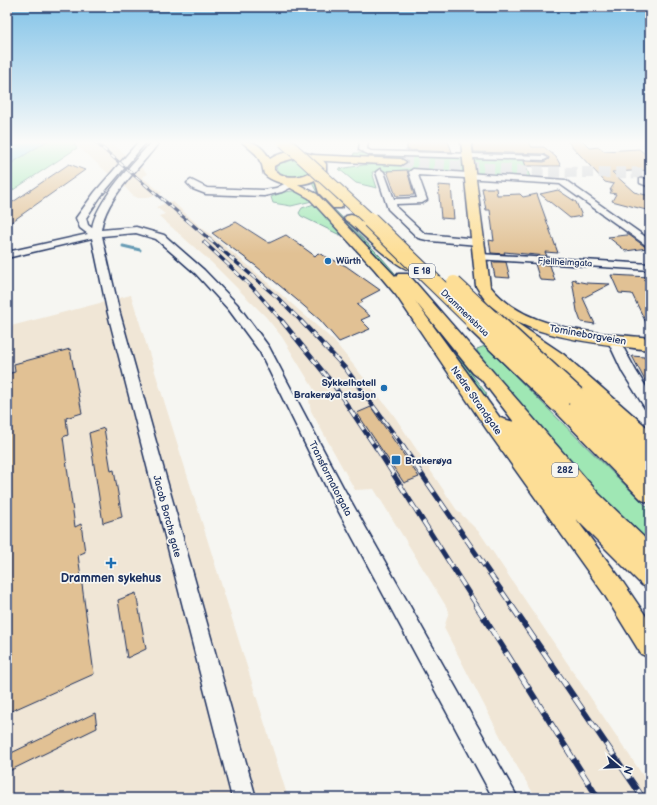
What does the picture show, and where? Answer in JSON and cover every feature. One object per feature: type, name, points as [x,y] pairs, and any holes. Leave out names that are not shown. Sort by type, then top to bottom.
[{"type":"highway","points":[[284,179],[287,180],[293,179]]},
{"type":"highway","name":"Drammensbrua","points":[[318,179],[361,212],[567,400]]},
{"type":"highway","name":"Drammensbrua","points":[[339,179],[401,234],[567,400]]},
{"type":"highway","name":"E 18","points":[[351,219],[356,221],[390,252],[465,296],[556,359],[650,443]]},
{"type":"highway","name":"E 18","points":[[567,400],[650,466]]},
{"type":"highway","name":"E 18","points":[[567,400],[650,493]]},
{"type":"main road","name":"Nedre Strandgate","points":[[321,179],[325,193],[351,219],[409,284],[479,369],[487,375],[574,481],[650,559]]},
{"type":"main road","name":"Tomineborgveien","points":[[470,179],[483,286],[487,293],[498,304],[523,318],[547,327],[650,344]]},
{"type":"main road","name":"Nedre Strandgate","points":[[287,180],[313,196],[390,278],[494,425],[612,586],[650,645]]},
{"type":"main road","name":"282","points":[[479,369],[479,376],[496,406],[498,418],[494,425],[508,427],[517,434],[562,491],[650,577]]},
{"type":"street","points":[[96,234],[86,230],[82,224],[81,218],[111,179]]},
{"type":"street","name":"Jacob Borchs gate","points":[[124,179],[101,212],[98,218],[96,234],[113,310],[244,798]]},
{"type":"street","name":"Fjellheimgata","points":[[383,179],[393,208],[422,236],[479,249],[650,267]]},
{"type":"street","points":[[392,202],[422,200],[415,179]]},
{"type":"street","points":[[517,179],[562,182],[650,245]]},
{"type":"street","points":[[253,192],[287,180]]},
{"type":"street","points":[[191,183],[202,190],[224,192],[271,192],[287,180]]},
{"type":"street","points":[[222,201],[224,192]]},
{"type":"street","name":"Transformatorgata","points":[[96,234],[121,230],[136,230],[151,233],[160,237],[200,272],[233,307],[265,350],[338,494],[506,798]]},
{"type":"street","points":[[7,255],[96,234]]},
{"type":"street","points":[[613,339],[630,373],[650,404]]},
{"type":"shaded area","points":[[130,179],[144,179],[162,193],[146,198],[138,198],[132,195],[124,186]]},
{"type":"shaded area","points":[[172,201],[334,341],[393,414],[456,509],[480,533],[650,786],[650,798],[536,798],[509,753],[444,628],[449,611],[374,489],[355,490],[311,411],[309,400],[318,396],[282,337],[266,317],[211,262],[159,216],[165,214],[156,207]]},
{"type":"shaded area","name":"Drammen sykehus","points":[[131,295],[288,798],[7,798],[7,327]]},
{"type":"green space","points":[[7,179],[30,179],[7,194]]},
{"type":"green space","points":[[351,179],[374,179],[377,188],[356,183]]},
{"type":"green space","points":[[312,181],[314,181],[319,192],[327,202],[381,257],[437,322],[448,343],[486,393],[488,403],[412,297],[383,262],[319,196]]},
{"type":"green space","points":[[293,191],[312,201],[291,206],[273,203],[271,197],[284,192]]},
{"type":"green space","points":[[314,204],[343,234],[340,235],[301,216],[299,213],[302,208]]},
{"type":"green space","points":[[485,346],[650,510],[650,547],[544,434],[477,351],[477,349]]},
{"type":"building","points":[[47,179],[73,179],[7,225],[7,206]]},
{"type":"building","points":[[390,179],[409,179],[414,195],[396,196]]},
{"type":"building","points":[[602,179],[619,179],[634,192],[650,196],[650,211],[612,201],[616,194],[610,193],[612,190],[610,190],[614,184],[605,182]]},
{"type":"building","points":[[438,185],[451,186],[454,219],[441,218]]},
{"type":"building","points":[[482,188],[496,188],[497,195],[520,194],[523,197],[537,194],[558,253],[545,252],[547,256],[504,252],[505,254],[491,253],[489,240],[494,241],[490,210],[486,210]]},
{"type":"building","points":[[558,190],[576,202],[582,216],[570,218],[540,194]]},
{"type":"building","points":[[236,222],[269,243],[286,235],[315,256],[318,253],[346,266],[380,290],[361,300],[363,302],[357,305],[370,316],[361,320],[370,329],[339,342],[320,320],[297,300],[256,266],[212,233]]},
{"type":"building","points":[[629,235],[647,248],[626,251],[608,237]]},
{"type":"building","points":[[492,262],[506,262],[510,278],[495,277]]},
{"type":"building","points":[[535,264],[550,265],[555,281],[540,280]]},
{"type":"building","points":[[611,275],[650,277],[650,331],[632,294],[619,293]]},
{"type":"building","points":[[575,279],[576,281],[586,283],[610,284],[583,298],[595,324],[581,322],[577,311],[572,280]]},
{"type":"building","points":[[70,349],[82,413],[66,418],[68,435],[63,437],[75,527],[81,524],[85,552],[78,555],[94,674],[7,713],[7,374],[15,372],[14,364]]},
{"type":"building","points":[[632,356],[644,357],[646,360],[650,360],[650,390]]},
{"type":"building","points":[[371,407],[419,477],[404,483],[357,413]]},
{"type":"building","points":[[104,428],[111,471],[114,470],[122,517],[103,523],[89,433]]},
{"type":"building","points":[[136,593],[146,649],[127,658],[118,600]]},
{"type":"building","points":[[95,713],[97,728],[7,772],[7,755]]},
{"type":"waterway","points":[[123,246],[140,250]]},
{"type":"railway","points":[[138,179],[188,221]]},
{"type":"railway","points":[[187,220],[278,298],[301,321]]},
{"type":"railway","points":[[204,242],[252,287],[283,322]]},
{"type":"railway","points":[[282,321],[333,384],[376,448]]},
{"type":"railway","points":[[301,321],[346,369],[404,448]]},
{"type":"railway","points":[[376,447],[477,606]]},
{"type":"railway","points":[[403,447],[512,606]]},
{"type":"railway","points":[[476,605],[598,798]]},
{"type":"railway","points":[[511,605],[643,798]]},
{"type":"place","name":"Würth","points":[[328,261]]},
{"type":"place","name":"Sykkelhotell Brakerøya stasjon","points":[[384,388]]},
{"type":"place","name":"Brakerøya","points":[[396,460]]},
{"type":"place","name":"Drammen sykehus","points":[[111,563]]}]
